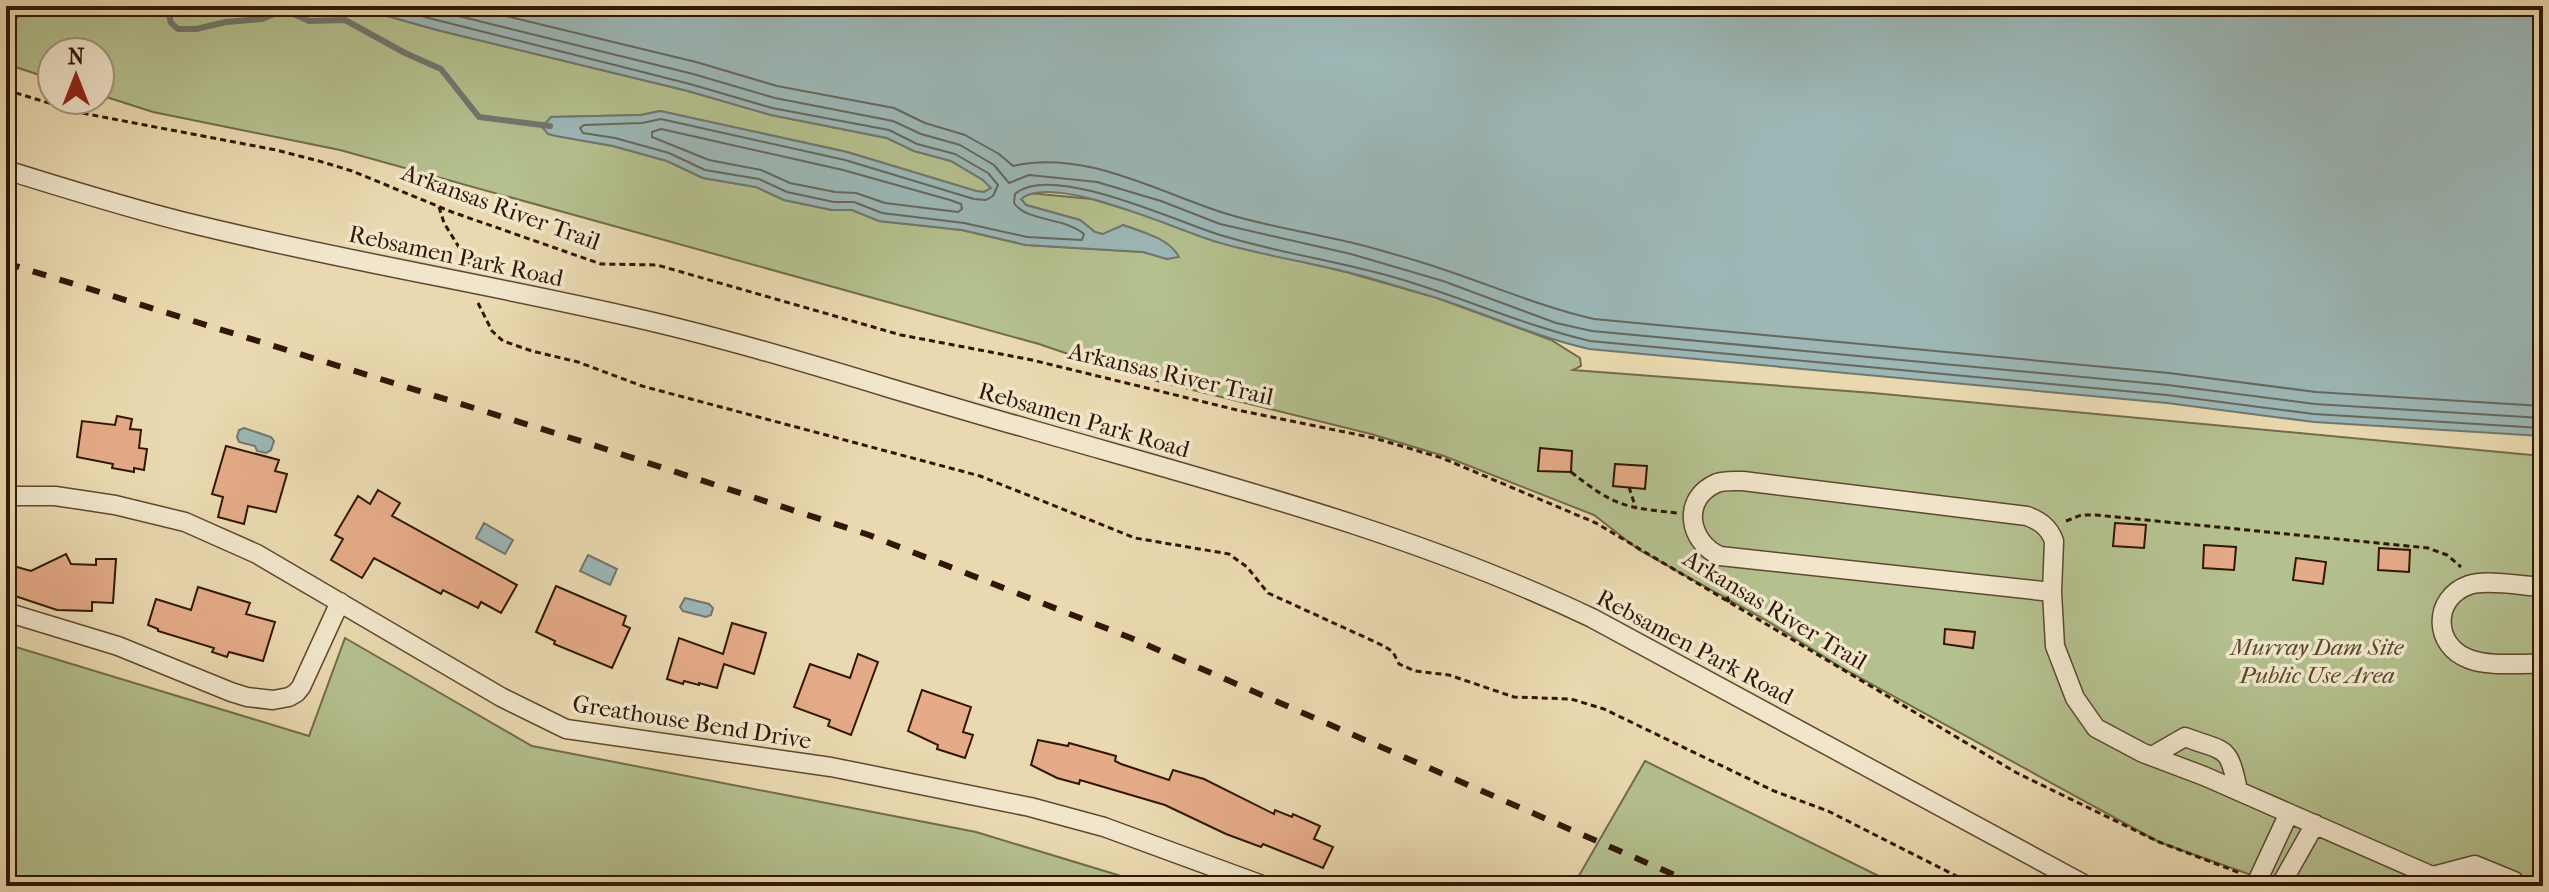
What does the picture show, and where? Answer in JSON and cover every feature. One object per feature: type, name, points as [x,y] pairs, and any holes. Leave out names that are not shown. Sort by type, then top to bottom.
[{"type":"street","name":"Rebsamen Park Road","points":[[6,170],[189,223],[623,315],[733,342],[861,382],[1291,505],[1453,558],[1536,592],[1646,646],[2087,886]]},
{"type":"street","points":[[2052,592],[1720,556],[1701,544],[1694,529],[1693,515],[1697,501],[1711,487],[1718,483],[1743,481],[2027,516],[2050,531],[2055,549],[2052,592],[2055,646],[2067,681],[2083,712],[2096,728],[2152,756],[2238,790],[2455,886]]},
{"type":"street","name":"Greathouse Bend Drive","points":[[6,496],[55,496],[85,500],[185,522],[257,554],[501,697],[566,729],[831,767],[1016,803],[1104,827],[1265,886]]},
{"type":"street","points":[[2543,587],[2473,583],[2458,591],[2444,608],[2440,625],[2449,646],[2473,661],[2543,664]]},
{"type":"street","points":[[6,612],[118,646],[231,692],[273,700],[289,697],[301,687],[340,602]]},
{"type":"street","points":[[2152,756],[2185,737],[2227,753],[2232,761],[2238,790]]},
{"type":"street","points":[[2257,883],[2289,813]]},
{"type":"street","points":[[2280,886],[2315,824]]},
{"type":"street","points":[[2433,876],[2475,865],[2514,881],[2518,886]]},
{"type":"path","name":"Arkansas River Trail","points":[[6,90],[82,113],[319,161],[601,264],[657,265],[901,335],[1032,360],[1237,410],[1374,438],[1442,458],[1596,523],[2017,773],[2159,842],[2257,883]]},
{"type":"path","points":[[439,207],[444,223],[470,266],[476,301],[492,331],[503,341],[578,362],[642,386],[980,476],[1135,538],[1229,554],[1247,567],[1268,593],[1290,606],[1384,646],[1406,668],[1449,675],[1514,697],[1571,699],[1604,709],[1774,791],[1828,811],[1976,886]]},
{"type":"path","points":[[1571,472],[1613,502],[1636,509],[1693,515]]},
{"type":"path","points":[[1629,487],[1636,509]]},
{"type":"path","points":[[2050,531],[2081,515],[2096,515],[2428,548],[2457,562],[2473,583]]},
{"type":"path","points":[[1720,556],[1729,604]]},
{"type":"green space","name":"Murray Dam Site Public Use Area","points":[[6,6],[352,6],[771,115],[887,138],[914,151],[951,161],[992,188],[984,192],[976,191],[847,152],[660,111],[641,115],[551,117],[556,136],[613,146],[667,161],[703,178],[756,187],[784,200],[832,210],[852,210],[879,221],[962,230],[1026,245],[1143,252],[1167,259],[1154,239],[1145,233],[1123,225],[1103,235],[1080,220],[1026,205],[1021,199],[1029,193],[1092,199],[1155,218],[1214,241],[1346,272],[1437,298],[1551,340],[1580,358],[1581,366],[1573,370],[1873,393],[2543,456],[2543,886],[2282,886],[2159,842],[1842,668],[1764,619],[1639,550],[1594,515],[1444,456],[1371,434],[1124,373],[1039,344],[340,150],[153,112],[116,100],[116,36],[36,36],[36,74],[6,64]]},
{"type":"green space","points":[[345,638],[532,746],[976,832],[1154,886],[6,886],[6,644],[309,736]]},
{"type":"green space","points":[[1645,761],[1899,886],[1573,886]]},
{"type":"water","points":[[352,6],[2543,6],[2543,436],[2314,422],[2167,403],[1589,349],[1380,281],[1233,247],[1117,206],[1060,193],[1037,193],[1021,199],[1026,205],[1080,220],[1095,232],[1103,234],[1123,225],[1146,233],[1169,245],[1179,257],[1167,259],[1143,252],[1026,245],[962,230],[879,221],[852,210],[832,210],[784,200],[756,187],[703,178],[667,161],[613,146],[548,134],[542,127],[551,117],[641,115],[660,111],[847,152],[976,191],[984,192],[991,188],[951,161],[914,151],[887,138],[771,115]]},
{"type":"water","points":[[244,428],[271,437],[274,441],[271,450],[266,453],[257,451],[255,446],[239,442],[239,430]]},
{"type":"water","points":[[484,523],[513,540],[505,554],[476,538]]},
{"type":"water","points":[[588,555],[617,569],[610,585],[580,571]]},
{"type":"water","points":[[685,598],[709,604],[713,608],[711,615],[706,617],[683,611],[680,607]]},
{"type":"building","points":[[117,416],[132,419],[130,429],[141,430],[139,448],[147,449],[144,470],[134,468],[134,472],[112,468],[113,464],[77,457],[82,421],[115,425]]},
{"type":"building","points":[[226,446],[279,460],[275,471],[287,474],[276,512],[248,506],[244,524],[218,517],[223,497],[212,494]]},
{"type":"building","points":[[1540,448],[1572,451],[1571,472],[1538,471]]},
{"type":"building","points":[[1615,464],[1647,466],[1645,489],[1613,486]]},
{"type":"building","points":[[378,490],[400,503],[392,516],[517,585],[501,613],[481,602],[478,608],[443,590],[441,594],[374,558],[362,578],[331,560],[343,539],[335,535],[358,496],[370,504]]},
{"type":"building","points":[[2115,523],[2146,525],[2144,548],[2113,546]]},
{"type":"building","points":[[2204,545],[2236,547],[2234,570],[2203,568]]},
{"type":"building","points":[[2379,548],[2410,550],[2409,572],[2378,570]]},
{"type":"building","points":[[66,554],[71,564],[96,565],[96,559],[116,559],[113,603],[92,602],[92,611],[57,610],[6,593],[10,565],[31,571]]},
{"type":"building","points":[[2296,558],[2326,562],[2323,584],[2293,580]]},
{"type":"building","points":[[556,586],[626,616],[623,625],[630,628],[612,668],[554,644],[555,641],[536,632]]},
{"type":"building","points":[[198,587],[250,603],[246,614],[275,622],[263,661],[229,652],[227,657],[212,652],[214,648],[148,625],[156,599],[191,610]]},
{"type":"building","points":[[732,623],[766,633],[754,674],[724,664],[717,688],[667,679],[679,638],[723,654]]},
{"type":"building","points":[[1945,629],[1975,632],[1973,648],[1944,644]]},
{"type":"building","points":[[858,654],[878,662],[851,735],[828,726],[830,720],[794,707],[810,664],[850,678]]},
{"type":"building","points":[[922,690],[971,707],[963,732],[973,735],[965,758],[937,749],[938,745],[908,731]]},
{"type":"building","points":[[1038,740],[1068,746],[1069,743],[1116,756],[1115,761],[1121,764],[1169,780],[1173,770],[1204,779],[1274,814],[1275,810],[1292,817],[1293,814],[1320,826],[1314,839],[1333,847],[1323,868],[1263,844],[1261,847],[1226,834],[1165,805],[1080,780],[1079,784],[1057,778],[1031,765]]},
{"type":"waterway","points":[[6,26],[26,6]]},
{"type":"waterway","points":[[167,6],[171,23],[178,29],[262,19],[279,12],[289,12],[309,21],[345,20],[441,69],[479,117],[550,126]]},
{"type":"railway","points":[[6,263],[587,443],[869,535],[1131,638],[1700,886]]}]
